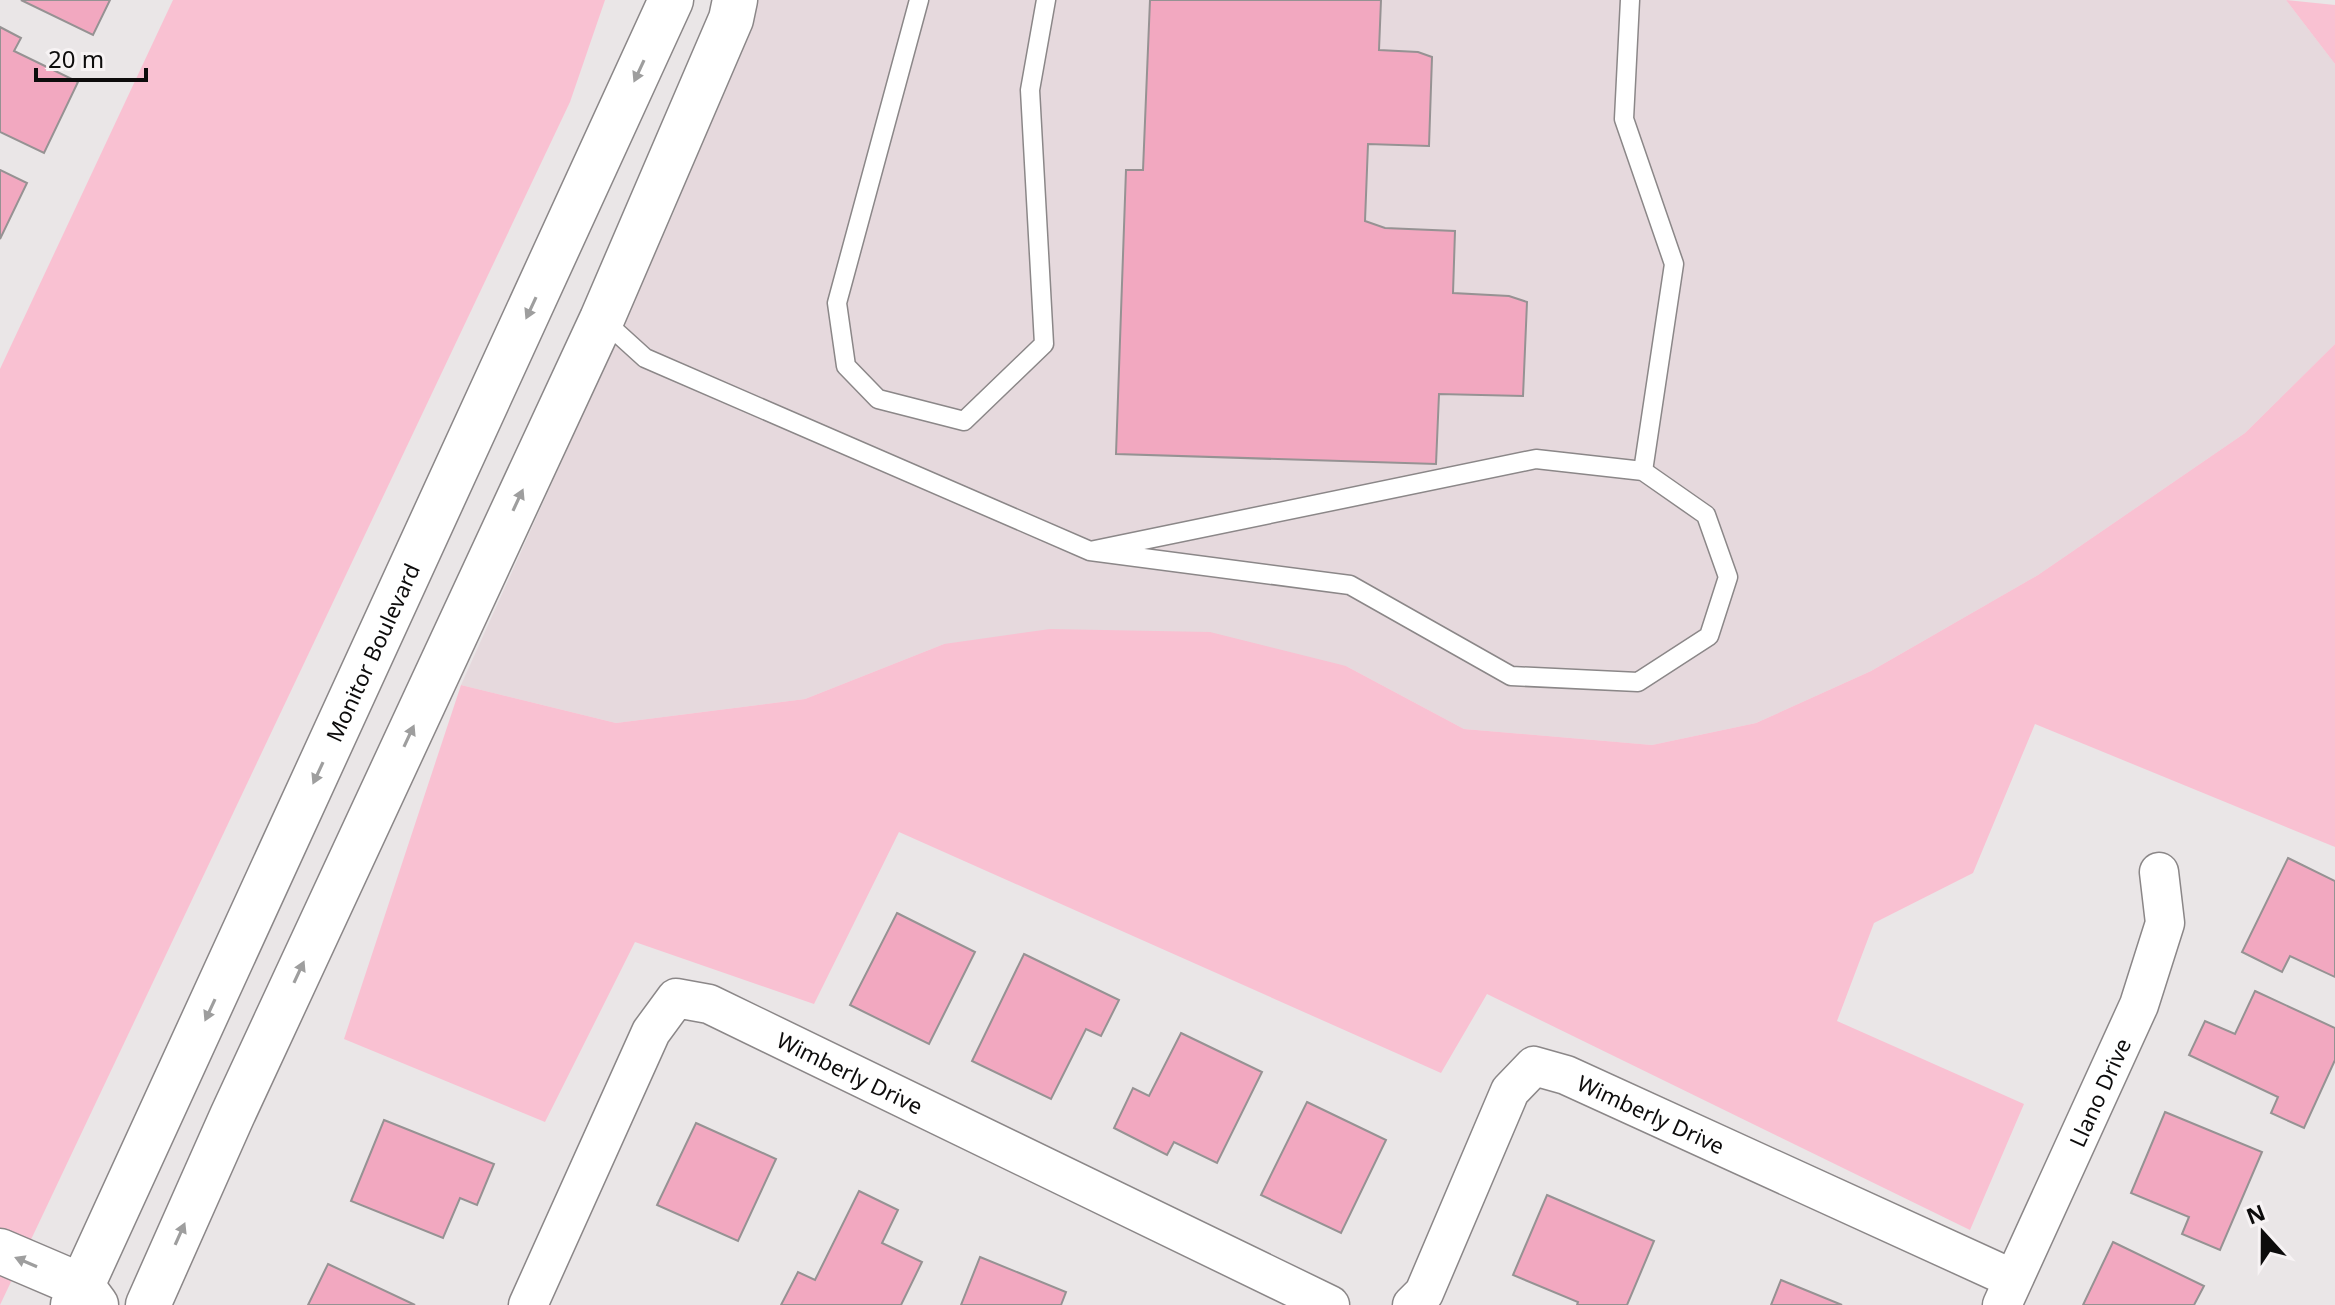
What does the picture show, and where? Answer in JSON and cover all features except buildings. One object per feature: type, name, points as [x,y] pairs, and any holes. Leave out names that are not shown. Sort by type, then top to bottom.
[{"type":"street","name":"Monitor Boulevard","points":[[84,1299],[671,0]]},
{"type":"street","points":[[148,1305],[239,1101],[602,319],[731,19],[735,0]]},
{"type":"street","name":"Llano Drive","points":[[2008,1292],[2139,1005],[2165,923],[2159,872]]},
{"type":"street","name":"Wimberly Drive","points":[[528,1305],[651,1032],[676,998],[709,1004],[1330,1305]]},
{"type":"street","name":"Wimberly Drive","points":[[1412,1305],[1424,1293],[1510,1091],[1534,1066],[1566,1075],[2008,1292]]},
{"type":"street","points":[[0,1251],[84,1299]]},
{"type":"lane","points":[[919,0],[837,303],[846,366],[878,399],[964,421],[1044,344],[1030,90],[1046,0]]},
{"type":"lane","points":[[1630,0],[1624,119],[1674,264],[1643,471]]},
{"type":"lane","points":[[602,319],[645,358],[1090,551],[1350,585],[1511,676],[1638,682],[1709,636],[1728,577],[1706,515],[1643,471],[1536,459],[1090,551]]},
{"type":"shaded area","points":[[173,0],[605,0],[570,102],[0,1305],[0,369]]},
{"type":"shaded area","points":[[753,0],[2286,0],[2335,64],[2335,344],[2245,433],[2038,575],[1871,671],[1756,723],[1652,745],[1464,729],[1346,666],[944,644],[805,699],[616,723],[461,685],[674,212]]},
{"type":"shaded area","points":[[2286,0],[2335,5],[2335,64]]},
{"type":"shaded area","points":[[2335,344],[2335,847],[2035,724],[1973,873],[1874,923],[1837,1021],[2024,1104],[1970,1230],[1487,994],[1441,1073],[899,832],[814,1004],[635,942],[545,1122],[344,1039],[461,685],[616,723],[805,699],[944,644],[1050,629],[1210,632],[1346,666],[1464,729],[1652,745],[1756,723],[1871,671],[2038,575],[2245,433]]}]
